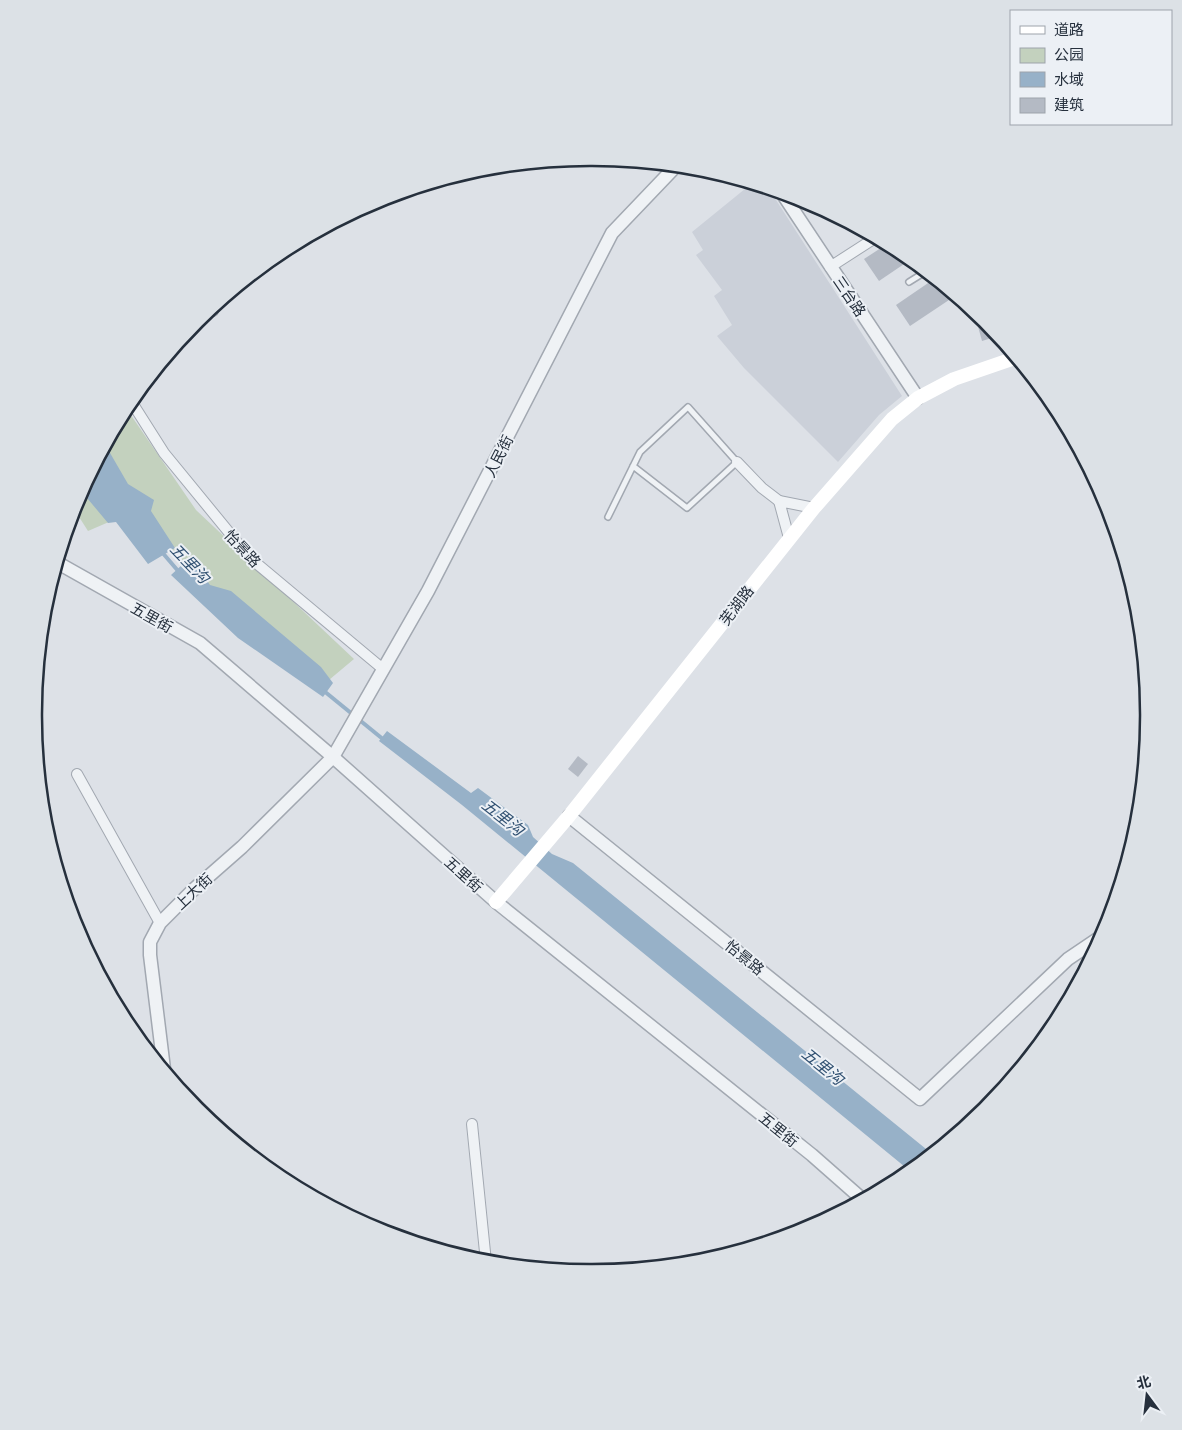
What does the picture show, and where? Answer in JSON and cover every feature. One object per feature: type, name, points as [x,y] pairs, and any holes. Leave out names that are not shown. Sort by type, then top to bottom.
[{"type":"main road","name":"芜湖路","points":[[496,902],[569,816],[789,538],[892,419],[918,398],[954,379],[1009,360]]},
{"type":"street","name":"人民街","points":[[333,757],[428,591],[612,233],[670,172]]},
{"type":"street","name":"三台路","points":[[789,204],[918,398]]},
{"type":"street","points":[[830,266],[868,242]]},
{"type":"street","name":"怡景路","points":[[136,409],[164,453],[250,558],[383,670]]},
{"type":"street","points":[[737,462],[762,488],[779,501],[814,508]]},
{"type":"street","points":[[779,501],[789,538]]},
{"type":"street","name":"五里街","points":[[63,566],[200,644],[333,757],[496,902],[812,1155],[857,1194]]},
{"type":"street","name":"上大街","points":[[163,1057],[150,955],[150,942],[160,923],[192,890],[242,847],[333,757]]},
{"type":"street","points":[[76,774],[160,923]]},
{"type":"street","name":"怡景路","points":[[569,816],[920,1099],[1068,958],[1089,944]]},
{"type":"street","points":[[472,1124],[485,1253]]},
{"type":"lane","points":[[909,282],[919,276]]},
{"type":"lane","points":[[608,517],[633,466],[640,452],[688,407],[737,462],[687,508],[633,466]]},
{"type":"shaded area","points":[[745,189],[775,199],[902,396],[879,415],[838,462],[744,368],[717,336],[732,325],[714,296],[722,290],[696,255],[703,250],[692,232]]},
{"type":"green space","points":[[131,416],[196,510],[354,659],[323,685],[189,574],[139,509],[88,531],[80,518],[84,505],[99,472]]},
{"type":"water","points":[[110,452],[128,484],[154,500],[151,511],[175,548],[148,564],[116,522],[108,523],[87,498]]},
{"type":"water","points":[[183,564],[195,564],[210,585],[231,591],[321,667],[333,683],[323,697],[238,638],[171,575]]},
{"type":"water","points":[[387,731],[471,793],[478,788],[528,825],[533,837],[552,854],[573,863],[926,1149],[903,1166],[462,805],[379,741]]},
{"type":"building","points":[[880,249],[903,264],[879,281],[864,259]]},
{"type":"building","points":[[928,283],[949,300],[910,326],[896,305]]},
{"type":"building","points":[[978,326],[990,339],[982,341]]},
{"type":"building","points":[[578,756],[588,764],[578,777],[568,769]]},
{"type":"waterway","name":"五里沟","points":[[161,551],[179,572]]},
{"type":"waterway","name":"五里沟","points":[[324,691],[384,740]]}]
